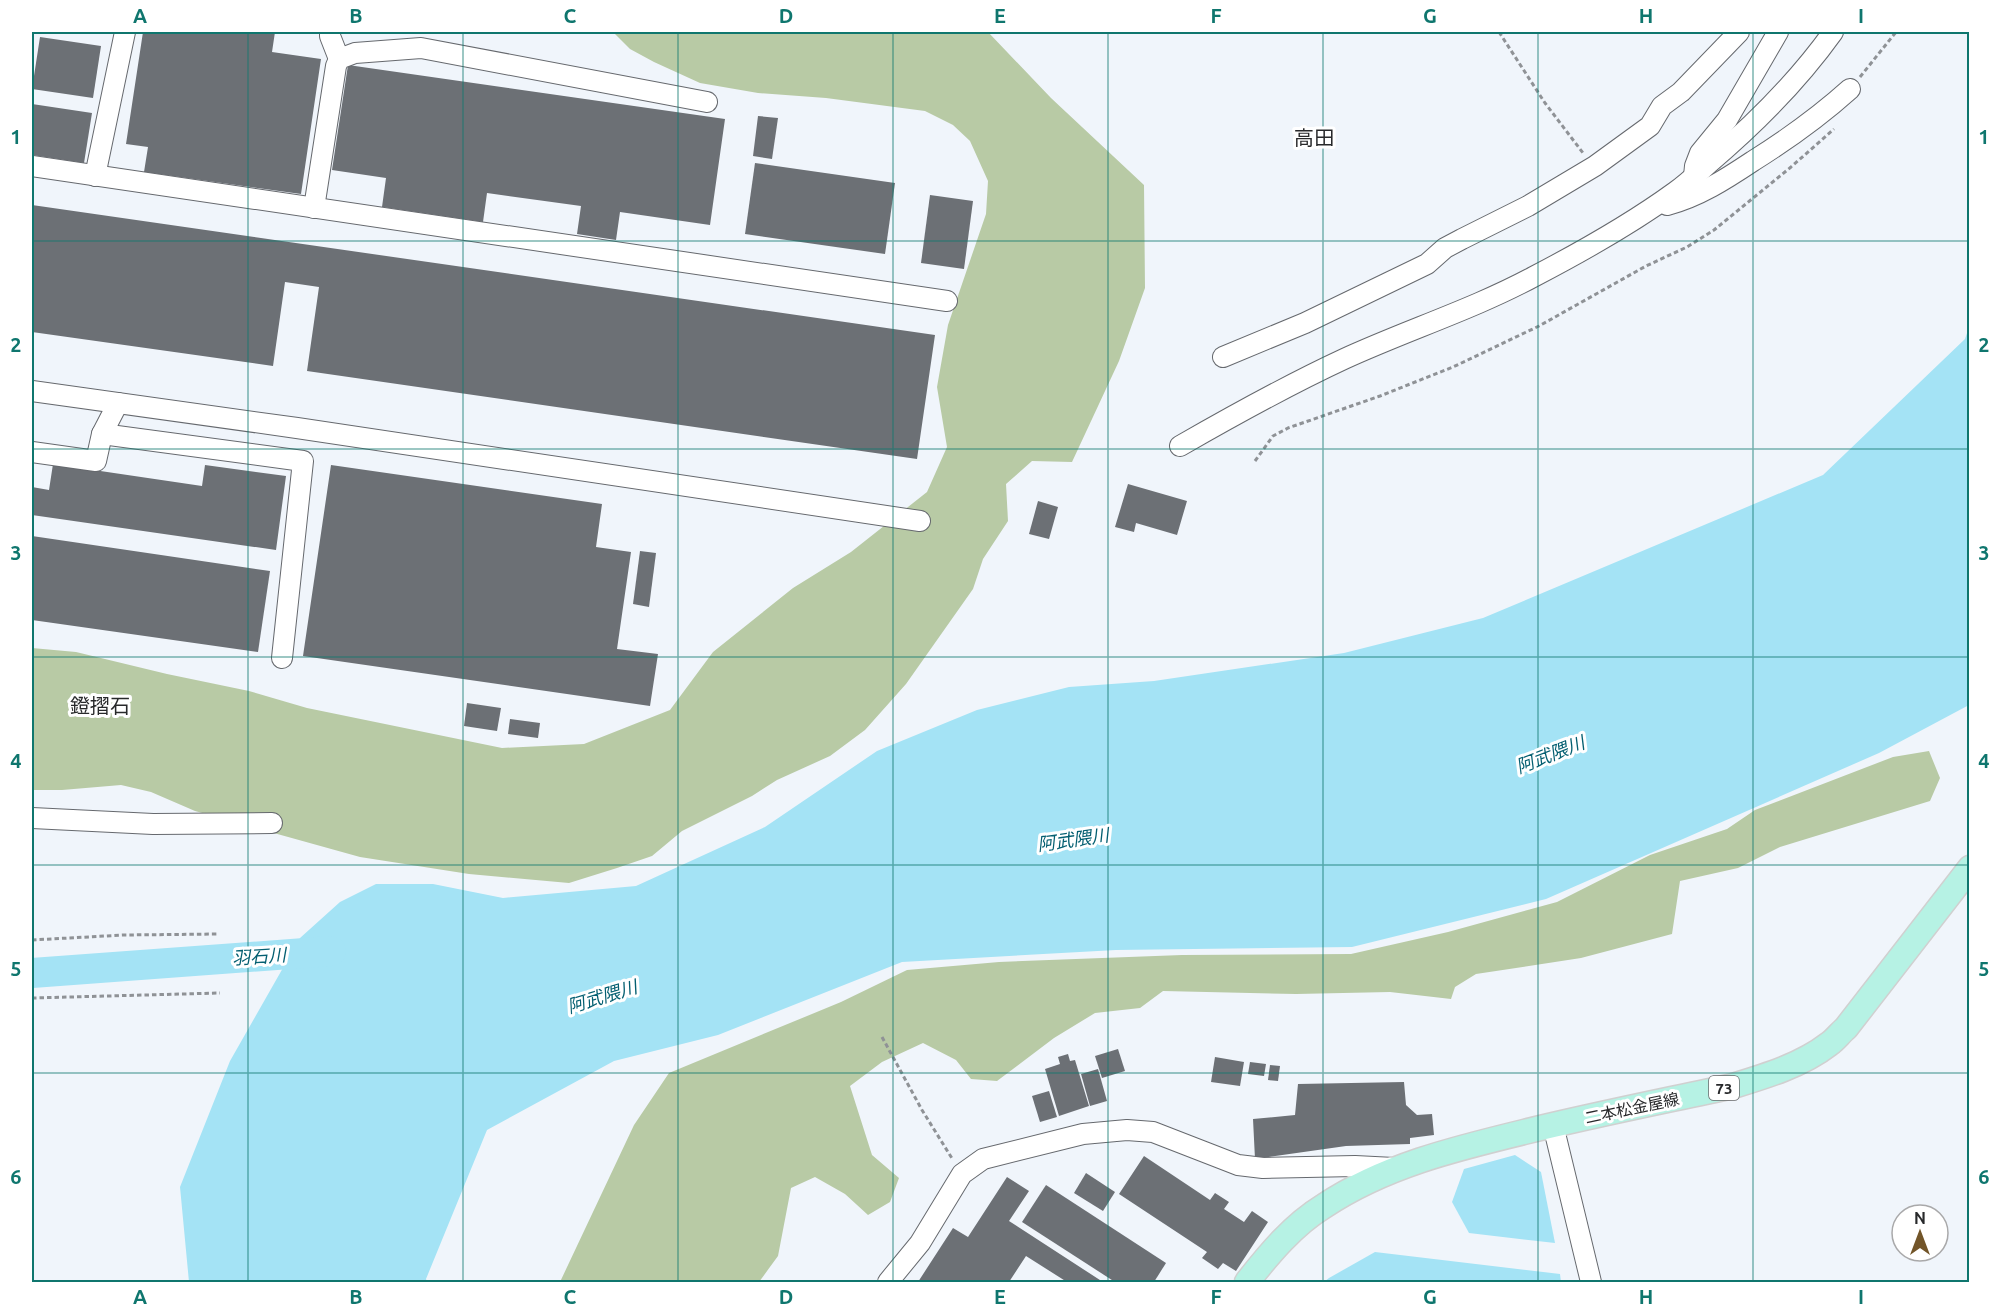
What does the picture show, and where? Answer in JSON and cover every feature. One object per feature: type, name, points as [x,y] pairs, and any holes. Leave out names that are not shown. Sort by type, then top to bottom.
[{"type":"main road","name":"二本松金屋線","points":[[1247,1282],[1285,1236],[1323,1206],[1362,1183],[1394,1168],[1477,1143],[1734,1086],[1769,1075],[1828,1045],[1846,1028],[1970,868]]},
{"type":"street","points":[[95,176],[125,32]]},
{"type":"street","points":[[314,208],[336,66],[339,59],[330,32]]},
{"type":"street","points":[[1223,357],[1305,322],[1427,264],[1445,248],[1538,200],[1595,166],[1650,126],[1662,106],[1681,92],[1739,32]]},
{"type":"street","points":[[1694,176],[1700,153],[1727,120],[1778,32]]},
{"type":"street","points":[[1180,446],[1264,398],[1336,363],[1534,277],[1650,210],[1677,191],[1731,144],[1790,87],[1833,32]]},
{"type":"street","points":[[339,59],[355,53],[421,48],[707,102]]},
{"type":"street","points":[[1650,210],[1684,201],[1727,178],[1803,128],[1850,89]]},
{"type":"street","points":[[32,166],[946,301]]},
{"type":"street","points":[[32,391],[920,521]]},
{"type":"street","points":[[32,452],[96,461],[102,434],[118,403]]},
{"type":"street","points":[[102,434],[303,461],[282,658]]},
{"type":"street","points":[[32,818],[153,824],[272,824]]},
{"type":"street","points":[[1553,1125],[1591,1282]]},
{"type":"street","points":[[888,1282],[920,1243],[962,1174],[983,1159],[1083,1134],[1127,1130],[1153,1132],[1238,1165],[1263,1168],[1355,1166],[1394,1168]]},
{"type":"path","points":[[1499,32],[1545,103],[1595,166]]},
{"type":"path","points":[[1850,89],[1896,32]]},
{"type":"path","points":[[1255,461],[1273,436],[1288,428],[1380,396],[1453,366],[1539,326],[1646,266],[1687,246],[1714,230],[1791,167],[1836,126]]},
{"type":"path","points":[[32,940],[124,935],[219,934]]},
{"type":"path","points":[[32,998],[220,993]]},
{"type":"path","points":[[882,1037],[922,1110],[962,1174]]},
{"type":"green space","points":[[613,32],[988,32],[1051,98],[1144,185],[1145,288],[1119,361],[1072,462],[1032,461],[1006,484],[1008,521],[983,559],[973,589],[906,684],[865,730],[830,756],[777,780],[752,796],[682,831],[652,856],[569,883],[469,874],[360,857],[195,811],[151,792],[121,785],[32,790],[32,648],[76,652],[249,691],[307,708],[502,748],[584,744],[670,710],[713,652],[793,588],[851,552],[927,492],[947,447],[937,387],[948,325],[986,214],[988,181],[970,141],[953,125],[925,111],[826,98],[758,93],[700,83],[630,49]]},
{"type":"green space","points":[[1929,751],[1940,778],[1930,801],[1780,847],[1738,868],[1680,881],[1672,934],[1581,958],[1476,974],[1455,987],[1451,999],[1390,992],[1296,994],[1163,991],[1140,1008],[1095,1013],[1054,1038],[997,1081],[971,1079],[956,1060],[923,1043],[882,1062],[850,1086],[872,1155],[899,1178],[890,1202],[868,1215],[845,1194],[815,1177],[791,1188],[778,1256],[759,1282],[560,1282],[634,1125],[669,1073],[841,1002],[907,970],[999,962],[1182,955],[1351,954],[1448,932],[1557,902],[1650,855],[1727,829],[1755,810],[1893,757]]},
{"type":"water","name":"阿武隈川","points":[[1969,327],[1969,705],[1879,753],[1546,899],[1352,947],[1116,950],[902,962],[718,1035],[614,1061],[487,1130],[426,1279],[427,1282],[189,1282],[180,1187],[230,1061],[300,938],[340,902],[376,884],[433,884],[503,898],[636,886],[765,827],[877,751],[977,710],[1069,687],[1154,681],[1344,653],[1483,618],[1823,475],[1965,339]]},
{"type":"water","points":[[1515,1155],[1541,1172],[1555,1243],[1469,1233],[1452,1202],[1464,1169]]},
{"type":"water","points":[[1375,1252],[1560,1274],[1561,1282],[1324,1282]]},
{"type":"building","points":[[143,32],[275,32],[272,52],[321,59],[301,194],[144,172],[148,147],[126,144]]},
{"type":"building","points":[[40,37],[101,46],[93,98],[32,89]]},
{"type":"building","points":[[348,65],[725,119],[710,225],[620,212],[616,240],[577,234],[581,206],[487,193],[483,222],[382,207],[386,178],[332,170]]},
{"type":"building","points":[[32,104],[92,113],[84,163],[32,155]]},
{"type":"building","points":[[758,116],[778,118],[772,159],[753,156]]},
{"type":"building","points":[[755,163],[895,183],[885,254],[745,234]]},
{"type":"building","points":[[930,195],[973,201],[964,269],[921,263]]},
{"type":"building","points":[[32,205],[935,335],[917,459],[307,371],[319,287],[285,282],[273,366],[32,332]]},
{"type":"building","points":[[53,464],[202,486],[205,465],[286,476],[276,550],[32,515],[32,487],[49,490]]},
{"type":"building","points":[[331,465],[602,504],[596,547],[631,552],[617,649],[658,654],[650,706],[303,656]]},
{"type":"building","points":[[1128,484],[1187,501],[1177,535],[1136,523],[1134,532],[1115,527]]},
{"type":"building","points":[[1038,501],[1058,507],[1049,539],[1029,534]]},
{"type":"building","points":[[32,536],[270,571],[258,652],[32,620]]},
{"type":"building","points":[[640,551],[656,553],[649,607],[633,604]]},
{"type":"building","points":[[467,703],[501,708],[497,731],[464,726]]},
{"type":"building","points":[[510,719],[540,723],[538,738],[508,734]]},
{"type":"building","points":[[1118,1049],[1125,1071],[1102,1078],[1095,1056]]},
{"type":"building","points":[[1068,1054],[1070,1061],[1075,1060],[1089,1106],[1059,1116],[1045,1069],[1060,1064],[1058,1057]]},
{"type":"building","points":[[1215,1057],[1244,1062],[1240,1086],[1211,1082]]},
{"type":"building","points":[[1250,1062],[1266,1064],[1264,1076],[1248,1074]]},
{"type":"building","points":[[1270,1065],[1280,1066],[1278,1081],[1268,1080]]},
{"type":"building","points":[[1098,1069],[1107,1101],[1090,1106],[1081,1074]]},
{"type":"building","points":[[1404,1082],[1406,1105],[1417,1115],[1432,1114],[1434,1135],[1410,1138],[1410,1144],[1346,1146],[1255,1159],[1253,1119],[1295,1115],[1298,1084]]},
{"type":"building","points":[[1049,1091],[1057,1117],[1040,1122],[1032,1096]]},
{"type":"building","points":[[1144,1156],[1210,1200],[1215,1193],[1229,1202],[1224,1209],[1244,1222],[1252,1211],[1268,1222],[1236,1271],[1223,1263],[1218,1269],[1202,1258],[1207,1252],[1119,1194]]},
{"type":"building","points":[[1086,1173],[1115,1192],[1103,1211],[1074,1193]]},
{"type":"building","points":[[1007,1177],[1029,1191],[1009,1221],[1103,1282],[1067,1282],[1026,1256],[1009,1282],[918,1282],[953,1228],[968,1237]]},
{"type":"building","points":[[1046,1185],[1166,1263],[1154,1282],[1115,1282],[1022,1222]]},
{"type":"waterway","name":"羽石川","points":[[32,973],[331,951]]},
{"type":"district","name":"高田","points":[[1314,137]]},
{"type":"district","name":"鐙摺石","points":[[100,705]]}]
